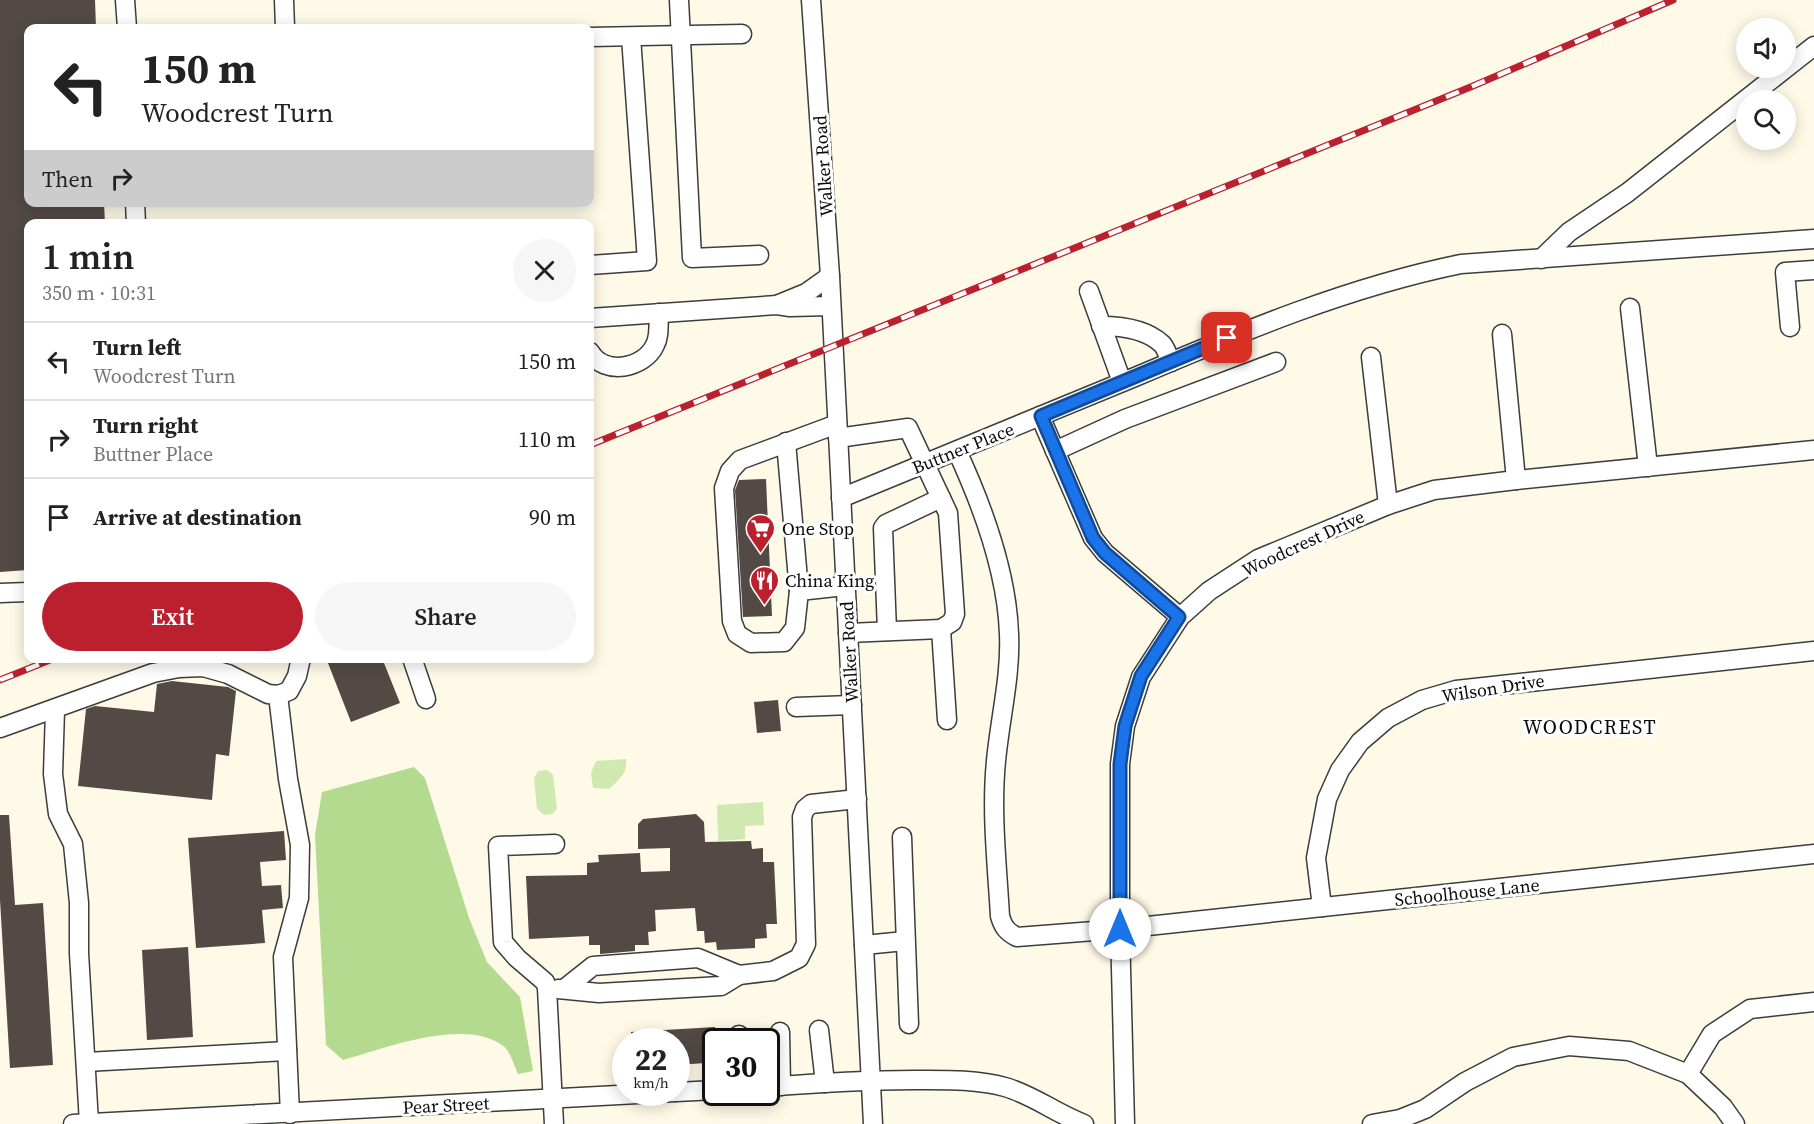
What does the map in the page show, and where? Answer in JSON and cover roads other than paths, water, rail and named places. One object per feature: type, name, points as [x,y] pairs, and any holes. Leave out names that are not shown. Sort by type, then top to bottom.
[{"type":"street","points":[[125,0],[127,24]]},
{"type":"street","points":[[284,0],[285,24]]},
{"type":"street","points":[[680,0],[692,258],[759,255]]},
{"type":"street","name":"Walker Road","points":[[811,0],[830,276],[873,1124]]},
{"type":"street","points":[[594,37],[742,34]]},
{"type":"street","points":[[594,265],[647,261],[631,36]]},
{"type":"street","points":[[1541,259],[1569,231],[1627,193],[1814,46]]},
{"type":"street","name":"Buttner Place","points":[[841,498],[1227,338],[1353,292],[1410,274],[1461,264],[1814,239]]},
{"type":"street","points":[[1790,327],[1785,272],[1814,270]]},
{"type":"street","points":[[594,318],[777,304],[806,293],[830,276]]},
{"type":"street","points":[[1089,291],[1122,382]]},
{"type":"street","points":[[777,304],[790,308],[831,306]]},
{"type":"street","points":[[1630,308],[1648,466]]},
{"type":"street","points":[[594,359],[617,367],[639,363],[649,356],[656,344],[658,313]]},
{"type":"street","points":[[1101,326],[1125,326],[1148,335],[1162,345],[1171,362]]},
{"type":"street","points":[[1502,334],[1516,480]]},
{"type":"street","points":[[1371,357],[1388,505]]},
{"type":"street","points":[[1055,451],[1125,419],[1276,362]]},
{"type":"street","points":[[1041,416],[1093,538],[1105,553],[1179,617]]},
{"type":"street","points":[[786,442],[799,591],[795,628],[784,642],[751,642],[737,634],[732,621],[724,488],[730,471],[740,460],[786,442],[838,431],[908,428],[948,513],[956,614],[952,622],[941,630],[848,633]]},
{"type":"street","name":"Schoolhouse Lane","points":[[957,450],[976,493],[1000,573],[1009,633],[1008,665],[994,795],[1002,925],[1017,937],[1120,929],[1814,854]]},
{"type":"street","name":"Woodcrest Drive","points":[[1125,1124],[1120,929],[1120,764],[1125,726],[1141,676],[1179,617],[1209,591],[1258,560],[1388,505],[1434,490],[1814,450]]},
{"type":"street","points":[[887,632],[882,528],[941,498]]},
{"type":"street","points":[[799,591],[845,586]]},
{"type":"street","points":[[0,593],[24,591]]},
{"type":"street","points":[[941,630],[947,720]]},
{"type":"street","name":"Wilson Drive","points":[[1322,907],[1316,858],[1327,799],[1340,770],[1360,742],[1388,718],[1422,700],[1456,690],[1814,651]]},
{"type":"street","points":[[0,728],[153,673],[179,668],[203,668],[219,672],[268,694],[278,695],[289,692],[297,676],[300,663]]},
{"type":"street","points":[[414,663],[426,699]]},
{"type":"street","points":[[278,695],[285,738],[288,779],[300,845],[299,898],[283,957],[290,1114]]},
{"type":"street","points":[[796,707],[852,705]]},
{"type":"street","points":[[55,710],[52,774],[58,814],[73,844],[79,903],[79,952],[86,1062],[81,1123]]},
{"type":"street","points":[[555,844],[498,846],[502,942],[545,982],[555,988],[599,993],[721,986],[739,975],[773,971],[792,962],[803,951],[806,944],[802,817],[805,809],[811,804],[857,800]]},
{"type":"street","points":[[902,837],[909,1024]]},
{"type":"street","points":[[864,945],[905,941]]},
{"type":"street","points":[[555,988],[593,966],[698,958],[739,975]]},
{"type":"street","points":[[554,1124],[555,988]]},
{"type":"street","points":[[1688,1074],[1712,1034],[1750,1009],[1814,1002]]},
{"type":"street","points":[[819,1030],[825,1083]]},
{"type":"street","points":[[1372,1124],[1400,1119],[1425,1108],[1465,1082],[1513,1057],[1569,1046],[1629,1051],[1688,1074],[1723,1107],[1735,1124]]},
{"type":"street","points":[[86,1062],[287,1052]]},
{"type":"street","points":[[780,1086],[871,1080],[962,1081],[1006,1087],[1084,1124]]},
{"type":"street","name":"Pear Street","points":[[81,1123],[182,1122],[612,1096]]},
{"type":"railway","points":[[594,443],[1473,86],[1673,0]]},
{"type":"railway","points":[[0,680],[42,663]]},
{"type":"place","name":"One Stop","points":[[761,554]]},
{"type":"place","name":"China King","points":[[764,606]]},
{"type":"district","name":"WOODCREST","points":[[1590,727]]}]
